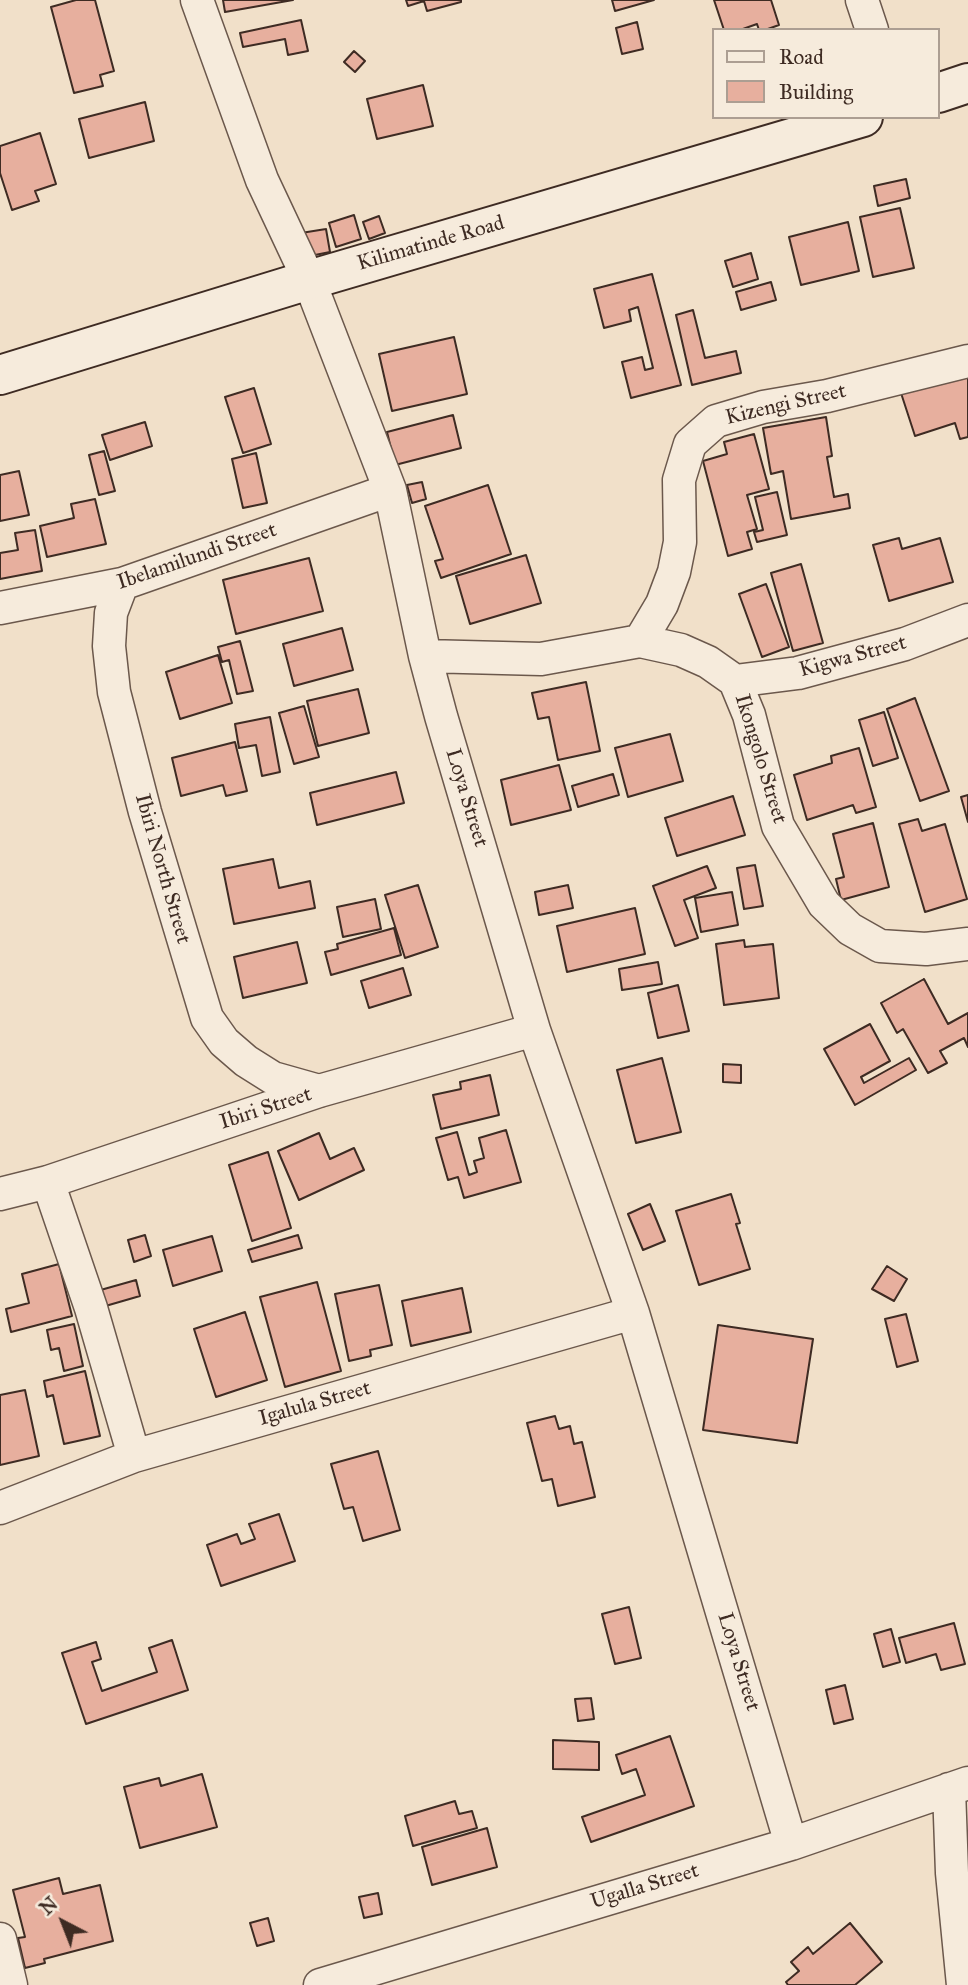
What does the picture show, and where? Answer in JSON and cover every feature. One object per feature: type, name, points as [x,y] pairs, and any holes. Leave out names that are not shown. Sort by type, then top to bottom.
[{"type":"main road","points":[[940,92],[968,83]]},
{"type":"main road","name":"Kilimatinde Road","points":[[0,375],[309,280],[856,119]]},
{"type":"street","name":"Loya Street","points":[[197,0],[262,180],[309,280],[390,490],[425,656],[534,1030],[633,1313],[792,1844]]},
{"type":"street","points":[[862,0],[871,28]]},
{"type":"street","name":"Kizengi Street","points":[[639,641],[662,604],[674,572],[680,542],[679,480],[690,444],[716,421],[762,407],[827,396],[968,361]]},
{"type":"street","name":"Ibelamilundi Street","points":[[0,608],[122,584],[390,490]]},
{"type":"street","name":"Ibiri North Street","points":[[122,584],[111,613],[109,646],[114,692],[145,812],[207,1018],[224,1042],[246,1062],[272,1078],[318,1091]]},
{"type":"street","name":"Kigwa Street","points":[[735,681],[798,673],[905,644],[968,620]]},
{"type":"street","name":"Ikongolo Street","points":[[425,656],[541,659],[639,641],[681,650],[708,662],[735,681],[749,715],[778,826],[824,904],[850,929],[880,946],[926,949],[968,944]]},
{"type":"street","points":[[926,949],[968,930]]},
{"type":"street","name":"Ibiri Street","points":[[0,1194],[48,1182],[318,1091],[534,1030]]},
{"type":"street","points":[[48,1182],[91,1308],[134,1456]]},
{"type":"street","name":"Igalula Street","points":[[0,1508],[134,1456],[633,1313]]},
{"type":"street","points":[[959,1786],[951,1873],[963,1985]]},
{"type":"street","name":"Ugalla Street","points":[[320,1985],[792,1844],[959,1786]]},
{"type":"street","points":[[0,1939],[11,1985]]},
{"type":"building","points":[[76,0],[95,0],[114,71],[100,75],[103,86],[74,93],[51,7]]},
{"type":"building","points":[[223,0],[293,0],[225,12]]},
{"type":"building","points":[[406,0],[461,2],[427,11],[424,1],[408,6]]},
{"type":"building","points":[[612,0],[654,0],[615,11]]},
{"type":"building","points":[[714,0],[771,0],[779,25],[771,28],[758,28],[757,24],[746,28],[723,28]]},
{"type":"building","points":[[301,20],[308,51],[288,55],[285,39],[243,47],[240,33]]},
{"type":"building","points":[[637,22],[643,49],[622,54],[616,28]]},
{"type":"building","points":[[354,51],[365,61],[355,72],[344,62]]},
{"type":"building","points":[[423,85],[433,126],[377,139],[367,99]]},
{"type":"building","points":[[145,102],[154,141],[89,158],[79,119]]},
{"type":"building","points":[[40,133],[56,184],[35,191],[39,201],[12,210],[0,173],[0,146]]},
{"type":"building","points":[[906,179],[910,198],[878,206],[874,186]]},
{"type":"building","points":[[900,208],[914,268],[873,277],[860,217]]},
{"type":"building","points":[[354,215],[361,239],[336,247],[329,223]]},
{"type":"building","points":[[379,216],[385,233],[369,239],[363,222]]},
{"type":"building","points":[[848,222],[859,271],[801,285],[789,237]]},
{"type":"building","points":[[326,229],[330,252],[305,257],[301,233]]},
{"type":"building","points":[[751,253],[758,279],[733,287],[725,261]]},
{"type":"building","points":[[652,274],[681,385],[631,398],[622,362],[642,357],[645,370],[653,368],[638,307],[629,310],[631,321],[604,328],[594,289]]},
{"type":"building","points":[[771,282],[776,300],[741,310],[736,292]]},
{"type":"building","points":[[693,310],[705,358],[736,351],[741,373],[692,385],[676,315]]},
{"type":"building","points":[[454,337],[467,394],[392,411],[379,354]]},
{"type":"building","points":[[968,372],[968,437],[960,439],[955,423],[915,436],[901,393]]},
{"type":"building","points":[[254,388],[271,444],[243,453],[225,397]]},
{"type":"building","points":[[453,415],[461,448],[395,465],[387,432]]},
{"type":"building","points":[[826,417],[832,456],[827,457],[834,497],[848,494],[850,508],[791,519],[783,471],[771,474],[763,428]]},
{"type":"building","points":[[145,422],[152,446],[110,460],[102,435]]},
{"type":"building","points":[[754,434],[769,489],[747,495],[757,529],[747,532],[752,549],[728,556],[703,461],[727,454],[724,442]]},
{"type":"building","points":[[104,451],[115,491],[99,495],[89,455]]},
{"type":"building","points":[[256,453],[267,503],[243,508],[232,459]]},
{"type":"building","points":[[19,471],[29,515],[0,521],[0,475]]},
{"type":"building","points":[[422,482],[426,499],[412,503],[407,485]]},
{"type":"building","points":[[488,485],[511,554],[441,578],[435,561],[443,559],[425,506]]},
{"type":"building","points":[[777,492],[787,535],[757,542],[754,532],[763,530],[755,497]]},
{"type":"building","points":[[95,499],[106,544],[47,557],[40,526],[74,518],[71,504]]},
{"type":"building","points":[[35,530],[42,571],[0,579],[0,553],[18,550],[15,533]]},
{"type":"building","points":[[899,538],[902,549],[940,538],[953,582],[889,601],[873,545]]},
{"type":"building","points":[[526,555],[541,603],[470,624],[456,576]]},
{"type":"building","points":[[309,558],[323,611],[236,634],[223,580]]},
{"type":"building","points":[[801,564],[823,643],[793,651],[771,573]]},
{"type":"building","points":[[766,584],[789,647],[762,657],[739,594]]},
{"type":"building","points":[[342,628],[353,670],[294,686],[283,644]]},
{"type":"building","points":[[240,641],[253,691],[237,694],[229,660],[222,662],[218,647]]},
{"type":"building","points":[[218,655],[232,703],[180,719],[166,672]]},
{"type":"building","points":[[586,682],[600,751],[558,760],[549,717],[538,719],[532,693]]},
{"type":"building","points":[[358,689],[369,733],[318,746],[307,701]]},
{"type":"building","points":[[915,698],[949,791],[920,801],[887,709]]},
{"type":"building","points":[[304,706],[319,757],[294,764],[279,713]]},
{"type":"building","points":[[884,712],[898,758],[873,766],[859,720]]},
{"type":"building","points":[[270,717],[280,772],[262,776],[256,745],[239,748],[235,724]]},
{"type":"building","points":[[670,734],[683,781],[628,797],[615,748]]},
{"type":"building","points":[[235,742],[247,791],[226,796],[223,785],[181,796],[172,758]]},
{"type":"building","points":[[859,748],[876,807],[856,813],[853,805],[807,820],[794,775],[832,763],[831,756]]},
{"type":"building","points":[[559,765],[571,810],[511,825],[501,780]]},
{"type":"building","points":[[396,772],[404,803],[317,825],[310,793]]},
{"type":"building","points":[[613,774],[619,795],[578,807],[572,786]]},
{"type":"building","points":[[968,795],[968,822],[961,797]]},
{"type":"building","points":[[733,796],[745,835],[677,856],[665,818]]},
{"type":"building","points":[[918,819],[922,831],[945,824],[967,899],[925,912],[899,824]]},
{"type":"building","points":[[873,823],[889,887],[841,900],[836,879],[844,877],[833,834]]},
{"type":"building","points":[[273,859],[279,888],[310,881],[315,908],[234,924],[223,869]]},
{"type":"building","points":[[755,865],[763,906],[744,909],[737,868]]},
{"type":"building","points":[[707,866],[716,888],[684,900],[698,938],[675,946],[653,886]]},
{"type":"building","points":[[418,885],[438,947],[405,958],[385,895]]},
{"type":"building","points":[[568,885],[573,908],[539,915],[535,892]]},
{"type":"building","points":[[732,892],[738,925],[701,932],[695,898]]},
{"type":"building","points":[[375,899],[381,929],[343,937],[337,907]]},
{"type":"building","points":[[635,908],[645,954],[567,972],[557,926]]},
{"type":"building","points":[[394,928],[401,955],[331,975],[325,952],[338,949],[337,944]]},
{"type":"building","points":[[744,940],[745,947],[773,944],[779,998],[724,1005],[716,944]]},
{"type":"building","points":[[297,942],[307,983],[243,998],[234,957]]},
{"type":"building","points":[[658,962],[662,984],[622,990],[619,969]]},
{"type":"building","points":[[403,968],[411,995],[369,1008],[361,981]]},
{"type":"building","points":[[924,979],[948,1024],[968,1013],[968,1047],[964,1038],[940,1051],[947,1063],[928,1073],[903,1029],[897,1033],[881,1003]]},
{"type":"building","points":[[678,985],[689,1031],[658,1038],[648,993]]},
{"type":"building","points":[[870,1024],[890,1061],[861,1077],[864,1083],[909,1058],[916,1070],[855,1105],[824,1049]]},
{"type":"building","points":[[662,1058],[681,1132],[636,1143],[617,1070]]},
{"type":"building","points":[[723,1064],[741,1065],[741,1083],[723,1082]]},
{"type":"building","points":[[490,1075],[499,1115],[441,1129],[433,1095],[461,1089],[460,1082]]},
{"type":"building","points":[[506,1130],[521,1182],[464,1198],[458,1177],[448,1180],[436,1138],[457,1132],[469,1175],[477,1172],[474,1161],[484,1158],[479,1138]]},
{"type":"building","points":[[319,1133],[330,1159],[354,1148],[364,1170],[299,1200],[278,1151]]},
{"type":"building","points":[[268,1152],[291,1228],[252,1241],[229,1165]]},
{"type":"building","points":[[731,1194],[740,1223],[736,1224],[750,1269],[699,1285],[676,1211]]},
{"type":"building","points":[[650,1204],[665,1241],[643,1250],[628,1214]]},
{"type":"building","points":[[145,1235],[151,1256],[134,1262],[128,1240]]},
{"type":"building","points":[[298,1235],[302,1248],[252,1262],[248,1250]]},
{"type":"building","points":[[212,1236],[222,1271],[173,1286],[163,1250]]},
{"type":"building","points":[[59,1264],[72,1316],[11,1332],[6,1309],[29,1303],[22,1274]]},
{"type":"building","points":[[887,1266],[907,1279],[894,1301],[872,1289]]},
{"type":"building","points":[[136,1280],[140,1296],[102,1307],[97,1291]]},
{"type":"building","points":[[317,1282],[341,1371],[285,1387],[260,1297]]},
{"type":"building","points":[[379,1285],[392,1345],[370,1350],[371,1356],[349,1361],[335,1294]]},
{"type":"building","points":[[462,1288],[471,1332],[411,1346],[402,1301]]},
{"type":"building","points":[[245,1312],[267,1380],[216,1397],[194,1329]]},
{"type":"building","points":[[906,1314],[918,1361],[897,1367],[885,1319]]},
{"type":"building","points":[[74,1324],[83,1366],[64,1371],[59,1348],[51,1350],[47,1330]]},
{"type":"building","points":[[718,1325],[813,1339],[797,1443],[703,1430]]},
{"type":"building","points":[[85,1371],[100,1436],[64,1444],[53,1395],[47,1397],[44,1381]]},
{"type":"building","points":[[25,1390],[39,1456],[0,1465],[0,1395]]},
{"type":"building","points":[[555,1416],[559,1429],[570,1426],[574,1444],[582,1442],[595,1497],[558,1506],[552,1479],[542,1481],[527,1423]]},
{"type":"building","points":[[378,1451],[400,1530],[363,1541],[353,1507],[344,1509],[331,1464]]},
{"type":"building","points":[[279,1514],[295,1561],[221,1586],[207,1545],[237,1534],[241,1544],[255,1539],[249,1524]]},
{"type":"building","points":[[629,1607],[641,1658],[615,1664],[602,1614]]},
{"type":"building","points":[[954,1623],[965,1664],[941,1670],[936,1654],[906,1663],[899,1638]]},
{"type":"building","points":[[891,1629],[900,1662],[883,1667],[874,1634]]},
{"type":"building","points":[[172,1640],[188,1690],[86,1724],[62,1653],[96,1642],[101,1659],[92,1662],[102,1691],[157,1672],[149,1648]]},
{"type":"building","points":[[845,1685],[853,1719],[834,1724],[826,1690]]},
{"type":"building","points":[[591,1698],[594,1719],[578,1721],[575,1699]]},
{"type":"building","points":[[670,1736],[694,1806],[591,1842],[582,1817],[645,1795],[636,1769],[622,1774],[616,1755]]},
{"type":"building","points":[[553,1740],[599,1742],[599,1770],[553,1769]]},
{"type":"building","points":[[202,1774],[217,1827],[140,1848],[124,1787],[159,1778],[161,1786]]},
{"type":"building","points":[[455,1801],[459,1814],[472,1811],[477,1828],[413,1846],[405,1816]]},
{"type":"building","points":[[487,1828],[497,1867],[432,1885],[422,1847]]},
{"type":"building","points":[[59,1878],[63,1894],[100,1885],[113,1941],[44,1959],[45,1963],[25,1968],[18,1938],[25,1937],[13,1890]]},
{"type":"building","points":[[378,1893],[382,1914],[364,1918],[359,1897]]},
{"type":"building","points":[[268,1918],[274,1941],[257,1946],[250,1923]]},
{"type":"building","points":[[850,1923],[882,1962],[855,1985],[788,1985],[786,1982],[799,1971],[791,1962],[808,1947],[813,1954]]}]
